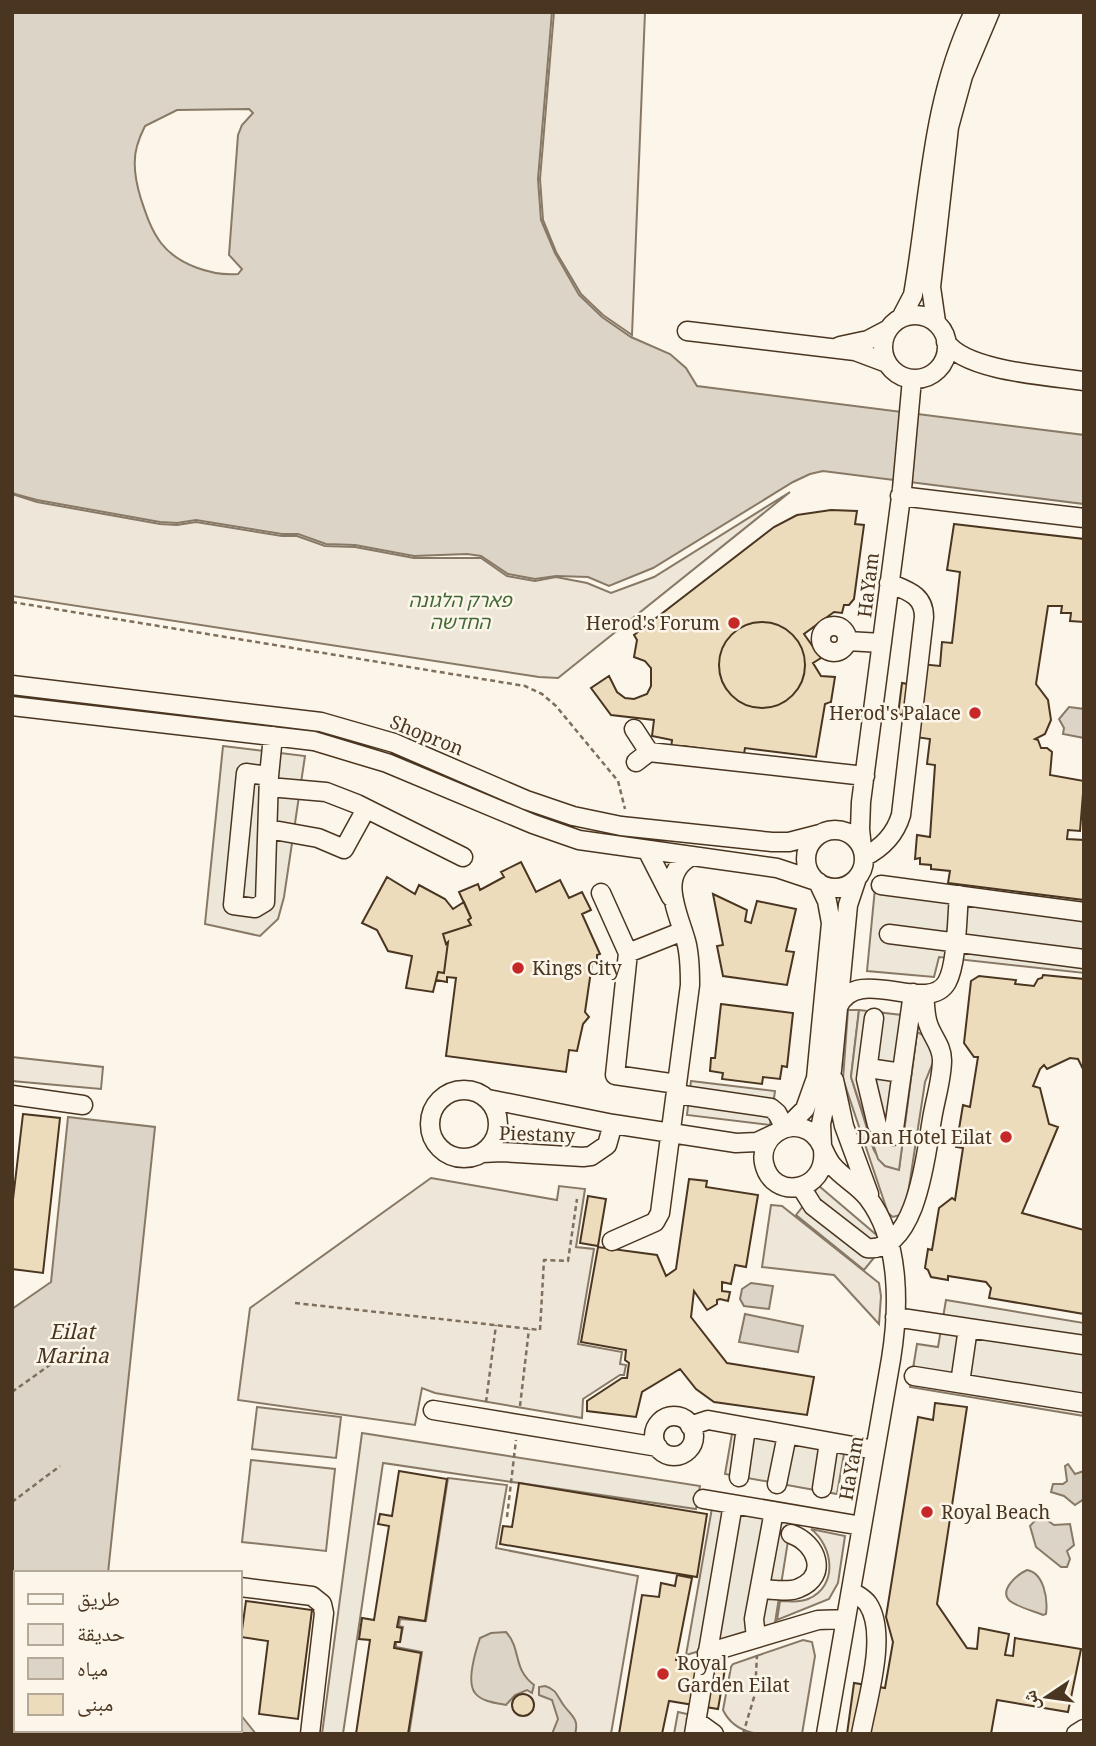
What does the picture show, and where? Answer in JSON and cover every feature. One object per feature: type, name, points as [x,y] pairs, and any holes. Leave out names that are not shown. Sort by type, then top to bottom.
[{"type":"street","points":[[887,363],[883,344],[913,295],[934,136],[946,82],[974,12]]},
{"type":"street","points":[[936,323],[931,287],[949,127],[963,76],[990,12]]},
{"type":"street","points":[[826,348],[855,344],[917,315],[936,323],[946,342],[958,355],[980,364]]},
{"type":"street","points":[[687,331],[866,354],[887,363],[898,374],[912,379],[956,365],[980,364],[1084,381]]},
{"type":"street","points":[[937,370],[944,359],[946,342]]},
{"type":"street","name":"HaYam","points":[[863,853],[860,829],[862,797],[901,492],[912,379]]},
{"type":"street","points":[[901,492],[1084,518]]},
{"type":"street","points":[[863,853],[886,842],[901,815],[924,617],[923,605],[918,597],[889,583]]},
{"type":"street","points":[[847,641],[882,643]]},
{"type":"street","name":"Shopron","points":[[12,685],[321,722],[394,743],[550,809],[599,822],[772,842],[789,842],[824,832]]},
{"type":"street","points":[[12,706],[314,741],[377,760],[579,840],[777,868],[828,887],[846,886],[857,878],[863,866],[863,853],[857,840],[846,832],[824,832]]},
{"type":"street","points":[[634,729],[643,757],[865,776]]},
{"type":"street","points":[[274,736],[269,782],[265,902],[255,908],[233,905],[247,773],[269,782],[326,792],[366,808],[463,857]]},
{"type":"street","points":[[766,1169],[764,1150],[768,1141],[797,1119],[808,1102],[817,1069],[831,923],[827,901],[808,870],[806,856],[810,844],[844,820],[862,797]]},
{"type":"street","points":[[268,828],[318,838],[344,849],[366,808]]},
{"type":"street","points":[[612,1241],[655,1222],[659,1215],[690,977],[688,950],[674,903],[647,850]]},
{"type":"street","points":[[674,903],[674,873],[680,863],[692,856]]},
{"type":"street","name":"HaYam","points":[[857,878],[848,903],[832,1066],[822,1117],[823,1148],[833,1166],[859,1187],[876,1211]]},
{"type":"street","points":[[881,885],[1084,912]]},
{"type":"street","points":[[601,893],[628,953],[615,1075],[771,1108],[777,1113],[782,1130]]},
{"type":"street","points":[[838,1007],[852,993],[871,988],[918,993],[938,991],[946,983],[951,969],[960,895]]},
{"type":"street","points":[[628,953],[683,931]]},
{"type":"street","points":[[889,934],[1084,959]]},
{"type":"street","points":[[843,959],[853,977],[871,988]]},
{"type":"street","points":[[893,1136],[918,993]]},
{"type":"street","points":[[801,1187],[813,1206],[867,1248],[873,1249],[888,1242],[908,1219],[919,1194],[941,1066],[940,1049],[927,1023],[918,993]]},
{"type":"street","points":[[874,1018],[866,1079],[877,1125]]},
{"type":"street","name":"HaYam","points":[[826,1734],[894,1341],[895,1317],[895,1280],[888,1242],[844,1126],[832,1066]]},
{"type":"street","points":[[868,1068],[902,1073]]},
{"type":"street","points":[[456,1090],[478,1093],[488,1099],[495,1108],[498,1119],[494,1142],[482,1153],[466,1159],[444,1153],[436,1145],[429,1123],[437,1102],[456,1090]]},
{"type":"street","points":[[12,1095],[83,1105]]},
{"type":"street","name":"Piestany","points":[[488,1099],[613,1124],[736,1143],[757,1142],[782,1130]]},
{"type":"street","name":"Piestany","points":[[482,1153],[591,1156],[607,1145],[613,1124]]},
{"type":"street","points":[[736,1143],[752,1153],[774,1180],[782,1185],[801,1187],[810,1183],[820,1173],[823,1148],[810,1131],[796,1127],[782,1130]]},
{"type":"street","points":[[895,1317],[1084,1345]]},
{"type":"street","points":[[961,1383],[968,1328]]},
{"type":"street","points":[[914,1376],[1084,1403]]},
{"type":"street","points":[[433,1410],[658,1447],[670,1455],[685,1453],[691,1447],[694,1438],[690,1426],[679,1418],[664,1420],[655,1432],[658,1447]]},
{"type":"street","points":[[690,1426],[708,1420],[875,1450]]},
{"type":"street","points":[[738,1477],[746,1427]]},
{"type":"street","points":[[777,1485],[787,1434]]},
{"type":"street","points":[[822,1488],[829,1442]]},
{"type":"street","points":[[702,1499],[862,1526]]},
{"type":"street","points":[[715,1734],[695,1727],[733,1504]]},
{"type":"street","points":[[755,1638],[754,1619],[774,1511]]},
{"type":"street","points":[[760,1589],[793,1590],[802,1587],[813,1575],[816,1567],[813,1550],[808,1543],[791,1534]]},
{"type":"street","points":[[242,1587],[312,1597],[322,1604],[324,1613],[310,1734]]},
{"type":"street","points":[[850,1591],[868,1604],[876,1633],[875,1661],[861,1734]]},
{"type":"street","points":[[707,1653],[828,1618],[846,1619]]},
{"type":"street","points":[[1076,1734],[1084,1729]]},
{"type":"path","points":[[12,602],[525,686],[542,694],[556,706],[618,781],[628,827]]},
{"type":"path","points":[[295,1303],[540,1330],[544,1260],[568,1261],[577,1199]]},
{"type":"path","points":[[484,1419],[496,1325]]},
{"type":"path","points":[[507,1517],[529,1329]]},
{"type":"path","points":[[12,1392],[54,1362]]},
{"type":"path","points":[[12,1502],[60,1466]]},
{"type":"path","points":[[743,1734],[757,1683],[755,1638]]},
{"type":"green space","points":[[554,12],[645,12],[632,335],[603,315],[581,294],[556,252],[543,220],[540,179]]},
{"type":"green space","name":"פארק הלגונה החדשה","points":[[790,492],[558,678],[12,596],[12,494],[37,502],[160,524],[196,522],[297,536],[325,546],[355,547],[414,558],[481,558],[507,576],[535,581],[556,577],[587,583],[611,593],[654,577]]},
{"type":"green space","points":[[848,1010],[859,1010],[851,1077],[873,1148],[880,1159],[890,1166],[899,1169],[917,1032],[929,1038],[934,1060],[925,1082],[906,1207],[900,1215],[893,1217],[888,1213],[843,1079]]},
{"type":"green space","points":[[12,1057],[103,1067],[101,1089],[12,1081]]},
{"type":"green space","points":[[431,1178],[557,1200],[559,1186],[585,1189],[576,1247],[594,1249],[578,1344],[622,1352],[620,1364],[626,1365],[624,1375],[583,1399],[582,1418],[435,1393],[422,1388],[415,1425],[238,1400],[250,1308]]},
{"type":"green space","points":[[771,1205],[782,1206],[879,1283],[879,1324],[834,1275],[762,1267]]},
{"type":"green space","points":[[257,1407],[341,1417],[336,1458],[252,1449]]},
{"type":"green space","points":[[251,1460],[335,1469],[326,1551],[242,1542]]},
{"type":"green space","points":[[448,1478],[507,1485],[496,1548],[638,1576],[611,1734],[409,1734],[422,1652],[396,1647],[396,1642],[400,1642],[403,1627],[399,1626],[400,1619],[426,1621]]},
{"type":"green space","points":[[811,1529],[845,1536],[838,1583],[829,1599],[777,1620],[780,1601],[808,1599],[825,1585],[828,1555],[824,1545]]},
{"type":"green space","points":[[803,1640],[812,1642],[815,1656],[802,1734],[758,1734],[738,1727],[723,1710],[733,1664]]},
{"type":"shaded area","points":[[223,746],[305,756],[284,897],[278,919],[260,936],[205,924]]},
{"type":"shaded area","points":[[876,878],[1084,906],[1084,973],[939,957],[934,977],[867,971]]},
{"type":"shaded area","points":[[859,1010],[919,1017],[899,1170],[885,1166],[878,1159],[851,1077]]},
{"type":"shaded area","points":[[691,1081],[775,1091],[770,1125],[687,1115]]},
{"type":"shaded area","points":[[819,1186],[886,1243],[864,1270],[796,1215]]},
{"type":"shaded area","points":[[946,1300],[1084,1323],[1084,1416],[910,1387],[917,1344],[938,1347]]},
{"type":"shaded area","points":[[733,1428],[845,1448],[837,1494],[725,1474]]},
{"type":"shaded area","points":[[362,1433],[700,1486],[696,1509],[383,1463],[343,1734],[322,1734]]},
{"type":"shaded area","points":[[712,1508],[791,1522],[774,1629],[686,1655]]},
{"type":"shaded area","points":[[678,1712],[705,1718],[702,1734],[674,1734]]},
{"type":"water","points":[[12,12],[552,12],[538,179],[541,220],[555,253],[579,295],[602,317],[631,337],[670,354],[686,368],[697,386],[1084,435],[1084,504],[823,471],[793,482],[653,568],[609,586],[588,577],[556,576],[535,579],[508,574],[481,556],[414,556],[355,545],[326,544],[298,534],[282,534],[196,520],[160,522],[37,500],[12,492]],"holes":[[[249,109],[253,113],[242,125],[238,135],[229,255],[242,269],[238,274],[228,274],[196,268],[168,251],[149,222],[135,173],[140,138],[145,126],[177,110]]]},
{"type":"water","points":[[1069,707],[1084,709],[1084,738],[1063,734],[1064,728],[1059,719]]},
{"type":"water","name":"Eilat Marina","points":[[68,1117],[155,1127],[108,1571],[14,1571],[14,1605],[12,1309],[51,1282]]},
{"type":"water","points":[[751,1283],[773,1286],[769,1309],[744,1306],[740,1299],[742,1289]]},
{"type":"water","points":[[745,1314],[803,1326],[798,1352],[739,1342]]},
{"type":"water","points":[[1068,1464],[1075,1474],[1084,1471],[1084,1499],[1075,1505],[1064,1496],[1051,1492],[1053,1484],[1067,1481],[1065,1466]]},
{"type":"water","points":[[1040,1515],[1054,1525],[1070,1524],[1074,1545],[1067,1551],[1070,1559],[1067,1567],[1061,1567],[1036,1547],[1030,1526]]},
{"type":"water","points":[[1027,1570],[1033,1572],[1041,1581],[1046,1614],[1017,1605],[1007,1597],[1008,1587]]},
{"type":"water","points":[[506,1632],[514,1645],[523,1672],[534,1685],[532,1693],[527,1690],[515,1695],[506,1705],[481,1698],[472,1688],[471,1681],[480,1638],[491,1633]]},
{"type":"water","points":[[545,1686],[555,1692],[574,1719],[575,1734],[552,1734],[558,1719],[552,1700],[539,1695],[539,1687]]},
{"type":"water","points":[[12,1704],[14,1732],[90,1732],[90,1734],[12,1734]]},
{"type":"water","points":[[242,1716],[256,1734],[222,1732],[242,1732]]},
{"type":"building","name":"Herod's Forum","points":[[831,510],[857,511],[855,524],[864,525],[854,599],[849,605],[844,605],[842,613],[834,612],[804,634],[821,658],[813,663],[821,676],[835,677],[831,702],[825,704],[816,757],[745,748],[744,754],[683,746],[682,750],[671,749],[672,740],[652,736],[654,720],[611,715],[591,688],[609,676],[617,692],[625,698],[634,699],[647,694],[651,686],[651,668],[645,661],[634,657],[637,640],[634,635],[774,527],[797,515]]},
{"type":"building","name":"Herod's Palace","points":[[954,524],[1084,539],[1084,622],[1070,621],[1071,613],[1061,613],[1062,606],[1048,606],[1036,684],[1048,700],[1051,720],[1045,734],[1035,739],[1041,748],[1052,752],[1050,775],[1084,781],[1080,831],[1068,830],[1067,839],[1084,840],[1084,900],[948,883],[950,871],[931,869],[931,865],[920,864],[920,858],[915,859],[917,835],[930,837],[935,765],[927,764],[930,739],[902,735],[904,714],[898,715],[902,683],[908,684],[910,663],[940,666],[942,642],[952,643],[960,572],[947,570]]},
{"type":"building","points":[[762,622],[778,626],[792,635],[801,649],[805,665],[801,681],[792,695],[778,704],[762,708],[746,704],[732,695],[723,681],[719,665],[723,649],[732,635],[746,626]]},
{"type":"building","name":"Kings City","points":[[521,862],[536,892],[560,880],[569,898],[582,892],[591,910],[582,914],[600,954],[597,955],[597,963],[592,964],[585,1012],[589,1017],[583,1024],[577,1051],[569,1050],[566,1072],[446,1056],[456,978],[447,977],[447,982],[436,980],[438,972],[444,973],[448,942],[446,944],[443,934],[471,925],[468,920],[471,918],[459,892],[478,884],[480,890],[504,877],[501,872]]},
{"type":"building","points":[[387,877],[415,894],[419,885],[445,899],[453,909],[464,902],[471,918],[468,920],[471,925],[443,934],[446,944],[448,942],[444,973],[438,972],[433,992],[406,988],[412,956],[388,951],[377,930],[362,923]]},
{"type":"building","points":[[713,894],[747,910],[745,921],[751,923],[757,901],[796,909],[786,951],[794,952],[787,985],[723,976],[717,946],[723,945]]},
{"type":"building","name":"Dan Hotel Eilat","points":[[1043,975],[1084,979],[1084,1071],[1078,1059],[1070,1058],[1047,1069],[1044,1065],[1040,1069],[1033,1086],[1040,1088],[1049,1124],[1058,1127],[1022,1213],[1084,1230],[1084,1314],[989,1298],[991,1288],[986,1282],[948,1276],[948,1280],[931,1277],[925,1268],[928,1249],[932,1250],[939,1208],[952,1198],[955,1200],[963,1148],[956,1147],[963,1105],[970,1107],[978,1057],[974,1057],[964,1043],[971,981],[979,976],[1016,980],[1015,984],[1034,986]]},
{"type":"building","points":[[721,1004],[793,1013],[787,1067],[782,1066],[780,1079],[763,1077],[762,1084],[722,1079],[723,1073],[710,1071],[711,1058],[715,1058]]},
{"type":"building","points":[[23,1114],[60,1118],[43,1273],[12,1269],[12,1208]]},
{"type":"building","points":[[689,1179],[707,1181],[706,1187],[758,1195],[746,1267],[735,1265],[731,1284],[722,1282],[722,1291],[730,1292],[728,1301],[717,1300],[717,1304],[707,1310],[694,1291],[691,1317],[727,1363],[814,1377],[807,1415],[714,1402],[696,1389],[680,1369],[642,1392],[636,1417],[587,1411],[587,1401],[622,1378],[627,1378],[629,1363],[625,1360],[626,1350],[581,1342],[598,1247],[657,1255],[666,1276],[676,1269]]},
{"type":"building","points":[[588,1196],[606,1199],[598,1246],[580,1243]]},
{"type":"building","name":"Royal Beach","points":[[935,1403],[967,1407],[937,1604],[967,1648],[977,1649],[979,1628],[1009,1634],[1005,1655],[1013,1656],[1015,1638],[1081,1649],[1068,1712],[997,1700],[991,1734],[847,1734],[854,1683],[885,1688],[893,1642],[886,1617],[918,1417],[933,1420]]},
{"type":"building","points":[[399,1471],[447,1479],[425,1621],[399,1617],[397,1627],[402,1628],[400,1642],[395,1642],[394,1648],[421,1653],[408,1734],[356,1734],[370,1640],[359,1639],[362,1618],[374,1620],[389,1526],[378,1524],[380,1514],[392,1516]]},
{"type":"building","points":[[519,1483],[707,1514],[697,1577],[500,1544],[503,1526],[512,1527]]},
{"type":"building","points":[[677,1575],[692,1578],[676,1660],[725,1669],[718,1709],[669,1701],[662,1734],[619,1734],[642,1595],[659,1597],[661,1583],[675,1586]]},
{"type":"building","points":[[246,1601],[312,1610],[298,1719],[259,1714],[268,1641],[242,1637]]},
{"type":"building","points":[[523,1694],[531,1697],[534,1705],[531,1713],[523,1716],[515,1713],[512,1705],[515,1697]]},
{"type":"building","points":[[146,1732],[186,1732],[186,1734]]},
{"type":"place","name":"Herod's Forum","points":[[734,623]]},
{"type":"place","name":"Herod's Palace","points":[[975,713]]},
{"type":"place","name":"Kings City","points":[[518,968]]},
{"type":"place","name":"Dan Hotel Eilat","points":[[1006,1137]]},
{"type":"place","name":"Royal Beach","points":[[927,1512]]},
{"type":"place","name":"Royal Garden Eilat","points":[[663,1674]]}]
